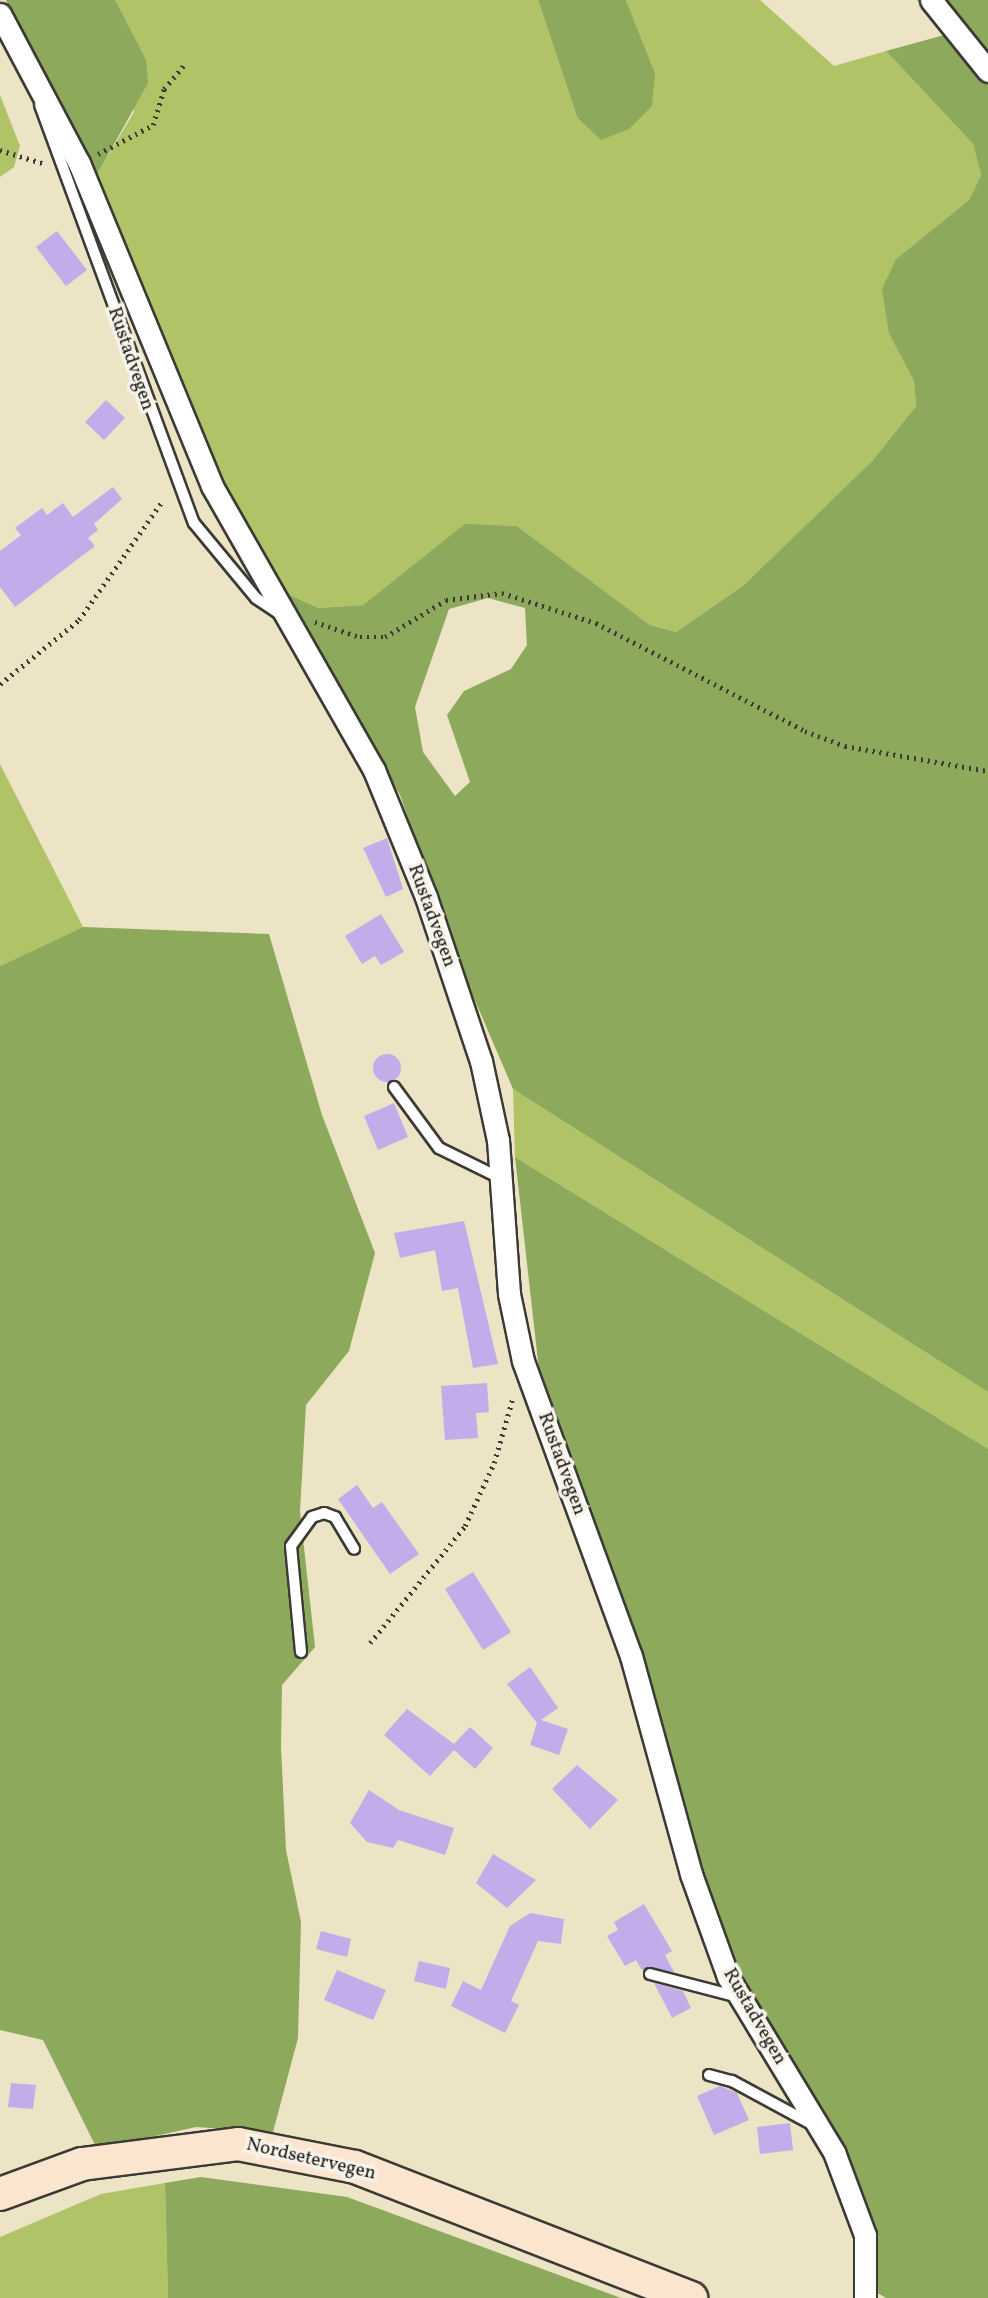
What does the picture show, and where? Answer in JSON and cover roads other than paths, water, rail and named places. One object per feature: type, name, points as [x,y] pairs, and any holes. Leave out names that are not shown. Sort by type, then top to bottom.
[{"type":"main road","name":"Nordsetervegen","points":[[0,2194],[82,2164],[238,2144],[355,2166],[691,2298]]},
{"type":"street","points":[[930,0],[988,71]]},
{"type":"street","name":"Rustadvegen","points":[[0,13],[27,64],[179,417],[288,620],[374,771],[426,897],[481,1061],[503,1179],[509,1294],[523,1361],[631,1657],[691,1874],[741,1998],[820,2129],[865,2235],[865,2298]]},
{"type":"lane","name":"Rustadvegen","points":[[69,166],[194,523],[256,598],[288,620]]},
{"type":"lane","points":[[394,1087],[439,1148],[503,1179]]},
{"type":"lane","points":[[301,1652],[291,1546],[312,1517],[324,1513],[335,1517],[354,1549]]},
{"type":"lane","points":[[650,1974],[741,1998]]},
{"type":"lane","points":[[709,2076],[732,2081],[820,2129]]}]
